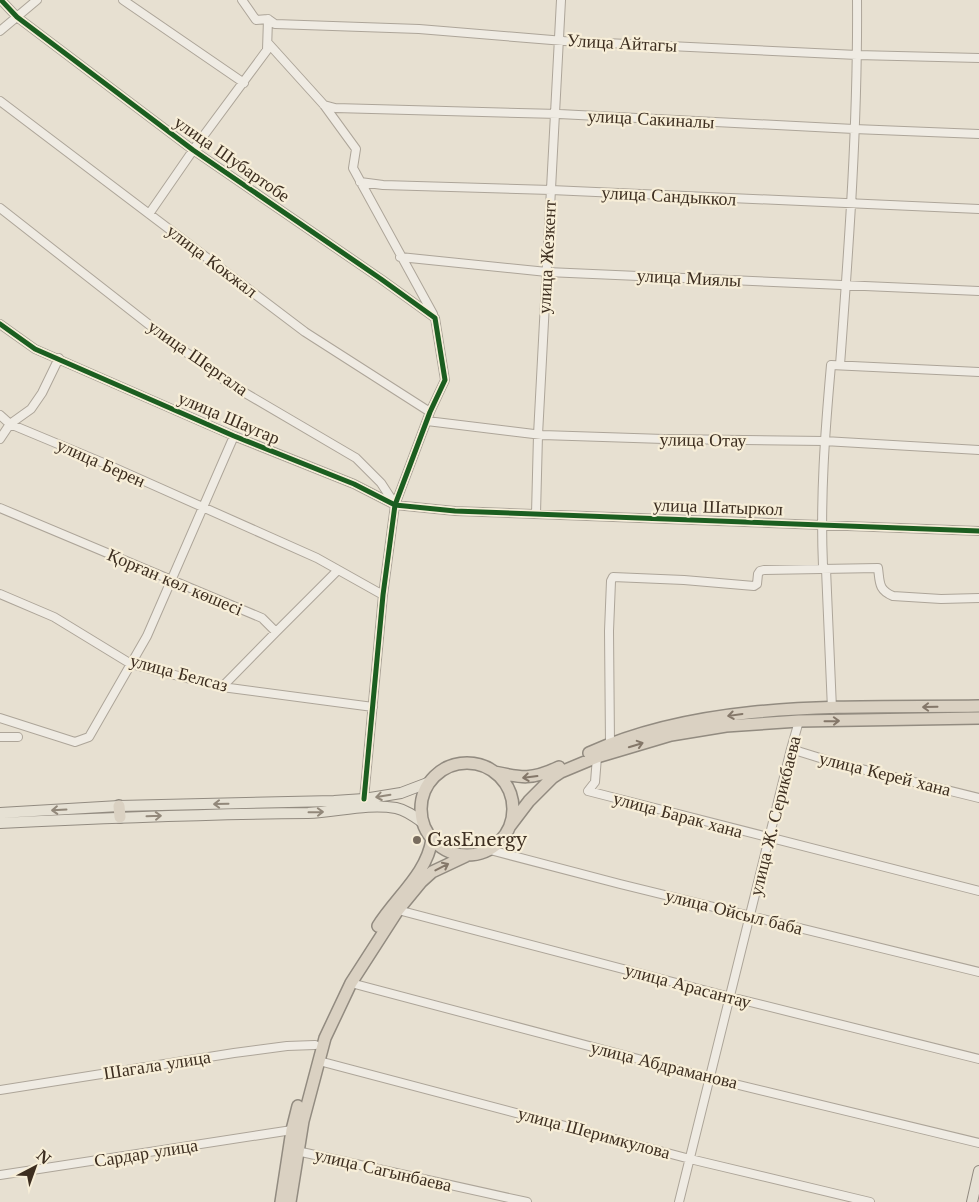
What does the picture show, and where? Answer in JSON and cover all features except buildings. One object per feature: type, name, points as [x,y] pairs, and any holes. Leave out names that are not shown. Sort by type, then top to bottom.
[{"type":"highway","points":[[466,856],[447,851],[432,840],[422,822],[420,808],[423,794],[430,782],[440,772],[453,765],[467,763],[481,766],[494,772],[523,778],[539,776],[610,744],[644,732],[695,721],[783,709],[979,706]]},
{"type":"highway","points":[[290,1202],[302,1121],[324,1038],[350,984],[398,910],[421,882],[432,872],[466,856],[490,850],[502,840],[529,801],[552,778],[597,757],[670,735],[726,726],[800,721],[979,718]]},
{"type":"highway","points":[[494,772],[504,783],[511,796],[513,811],[510,826]]},
{"type":"highway","points":[[281,1202],[292,1130],[327,1014],[340,988],[389,908],[425,862],[430,853],[432,840]]},
{"type":"main road","points":[[0,823],[120,812],[364,799],[401,793],[430,782]]},
{"type":"main road","points":[[0,813],[323,812],[378,806],[397,808],[408,812],[422,822]]},
{"type":"main road","points":[[972,1202],[979,1171]]},
{"type":"street","name":"улица Шубартобе","points":[[1,0],[17,17],[193,150],[435,318]]},
{"type":"street","points":[[0,31],[38,0]]},
{"type":"street","points":[[123,0],[244,83]]},
{"type":"street","name":"Улица Айтагы","points":[[242,0],[256,20],[268,19],[275,24],[419,29],[559,40],[858,55],[979,58]]},
{"type":"street","name":"улица Жезкент","points":[[536,514],[538,435],[561,0]]},
{"type":"street","points":[[832,709],[826,569],[823,566],[821,525],[824,441],[846,286],[858,55],[857,0]]},
{"type":"street","points":[[149,214],[193,150],[267,50],[268,19]]},
{"type":"street","points":[[268,43],[324,106],[356,149],[353,168],[435,318],[445,380],[430,412],[395,505],[383,595],[364,799]]},
{"type":"street","name":"улица Кокжал","points":[[0,101],[305,332],[430,412]]},
{"type":"street","name":"улица Сакиналы","points":[[324,106],[335,108],[555,114],[979,134]]},
{"type":"street","name":"улица Сандыккол","points":[[360,182],[383,185],[551,190],[979,209]]},
{"type":"street","name":"улица Шергала","points":[[0,208],[228,383],[356,458],[381,483],[395,505]]},
{"type":"street","name":"улица Миялы","points":[[400,257],[547,272],[979,291]]},
{"type":"street","name":"улица Шаугар","points":[[0,324],[35,349],[234,436],[354,484],[395,505],[455,510]]},
{"type":"street","points":[[0,439],[10,424],[31,408],[42,392],[59,358]]},
{"type":"street","points":[[836,365],[979,372]]},
{"type":"street","name":"улица Берен","points":[[0,415],[10,424],[106,464],[317,558],[383,595]]},
{"type":"street","name":"улица Отау","points":[[427,421],[538,435],[824,441],[979,450]]},
{"type":"street","points":[[0,718],[75,742],[89,737],[146,636],[234,436]]},
{"type":"street","name":"Қорған көл көшесі","points":[[0,508],[262,618],[276,632]]},
{"type":"street","name":"улица Шатыркол","points":[[455,510],[979,531]]},
{"type":"street","points":[[610,744],[609,631],[611,581],[613,577],[754,586],[757,584],[760,571],[878,568],[881,587],[885,593],[893,596],[941,599],[979,598]]},
{"type":"street","points":[[222,687],[338,570]]},
{"type":"street","name":"улица Белсаз","points":[[0,594],[54,618],[131,664],[222,687],[373,707]]},
{"type":"street","name":"улица Ж. Серикбаева","points":[[680,1202],[791,749],[800,721]]},
{"type":"street","points":[[0,737],[18,737]]},
{"type":"street","name":"улица Керей хана","points":[[791,749],[833,762],[979,798]]},
{"type":"street","name":"улица Барак хана","points":[[597,757],[594,782],[588,791],[979,891]]},
{"type":"street","name":"улица Ойсыл баба","points":[[490,850],[620,884],[979,972]]},
{"type":"street","name":"улица Арасантау","points":[[398,910],[730,997],[979,1059]]},
{"type":"street","name":"улица Абдраманова","points":[[350,984],[710,1078],[979,1143]]},
{"type":"street","name":"Шагала улица","points":[[0,1090],[234,1053],[287,1046],[316,1046]]},
{"type":"street","name":"улица Шеримкулова","points":[[319,1061],[690,1159],[870,1202]]},
{"type":"street","name":"Сардар улица","points":[[0,1175],[292,1130]]},
{"type":"street","name":"улица Сагынбаева","points":[[298,1151],[527,1202]]},
{"type":"cycle path","points":[[1,0],[17,17],[193,150],[435,318],[445,380],[430,412],[395,505],[383,595],[364,799]]},
{"type":"cycle path","points":[[0,324],[35,349],[234,436],[354,484],[395,505],[455,511],[979,531]]},
{"type":"place","name":"GasEnergy","points":[[417,840]]}]
